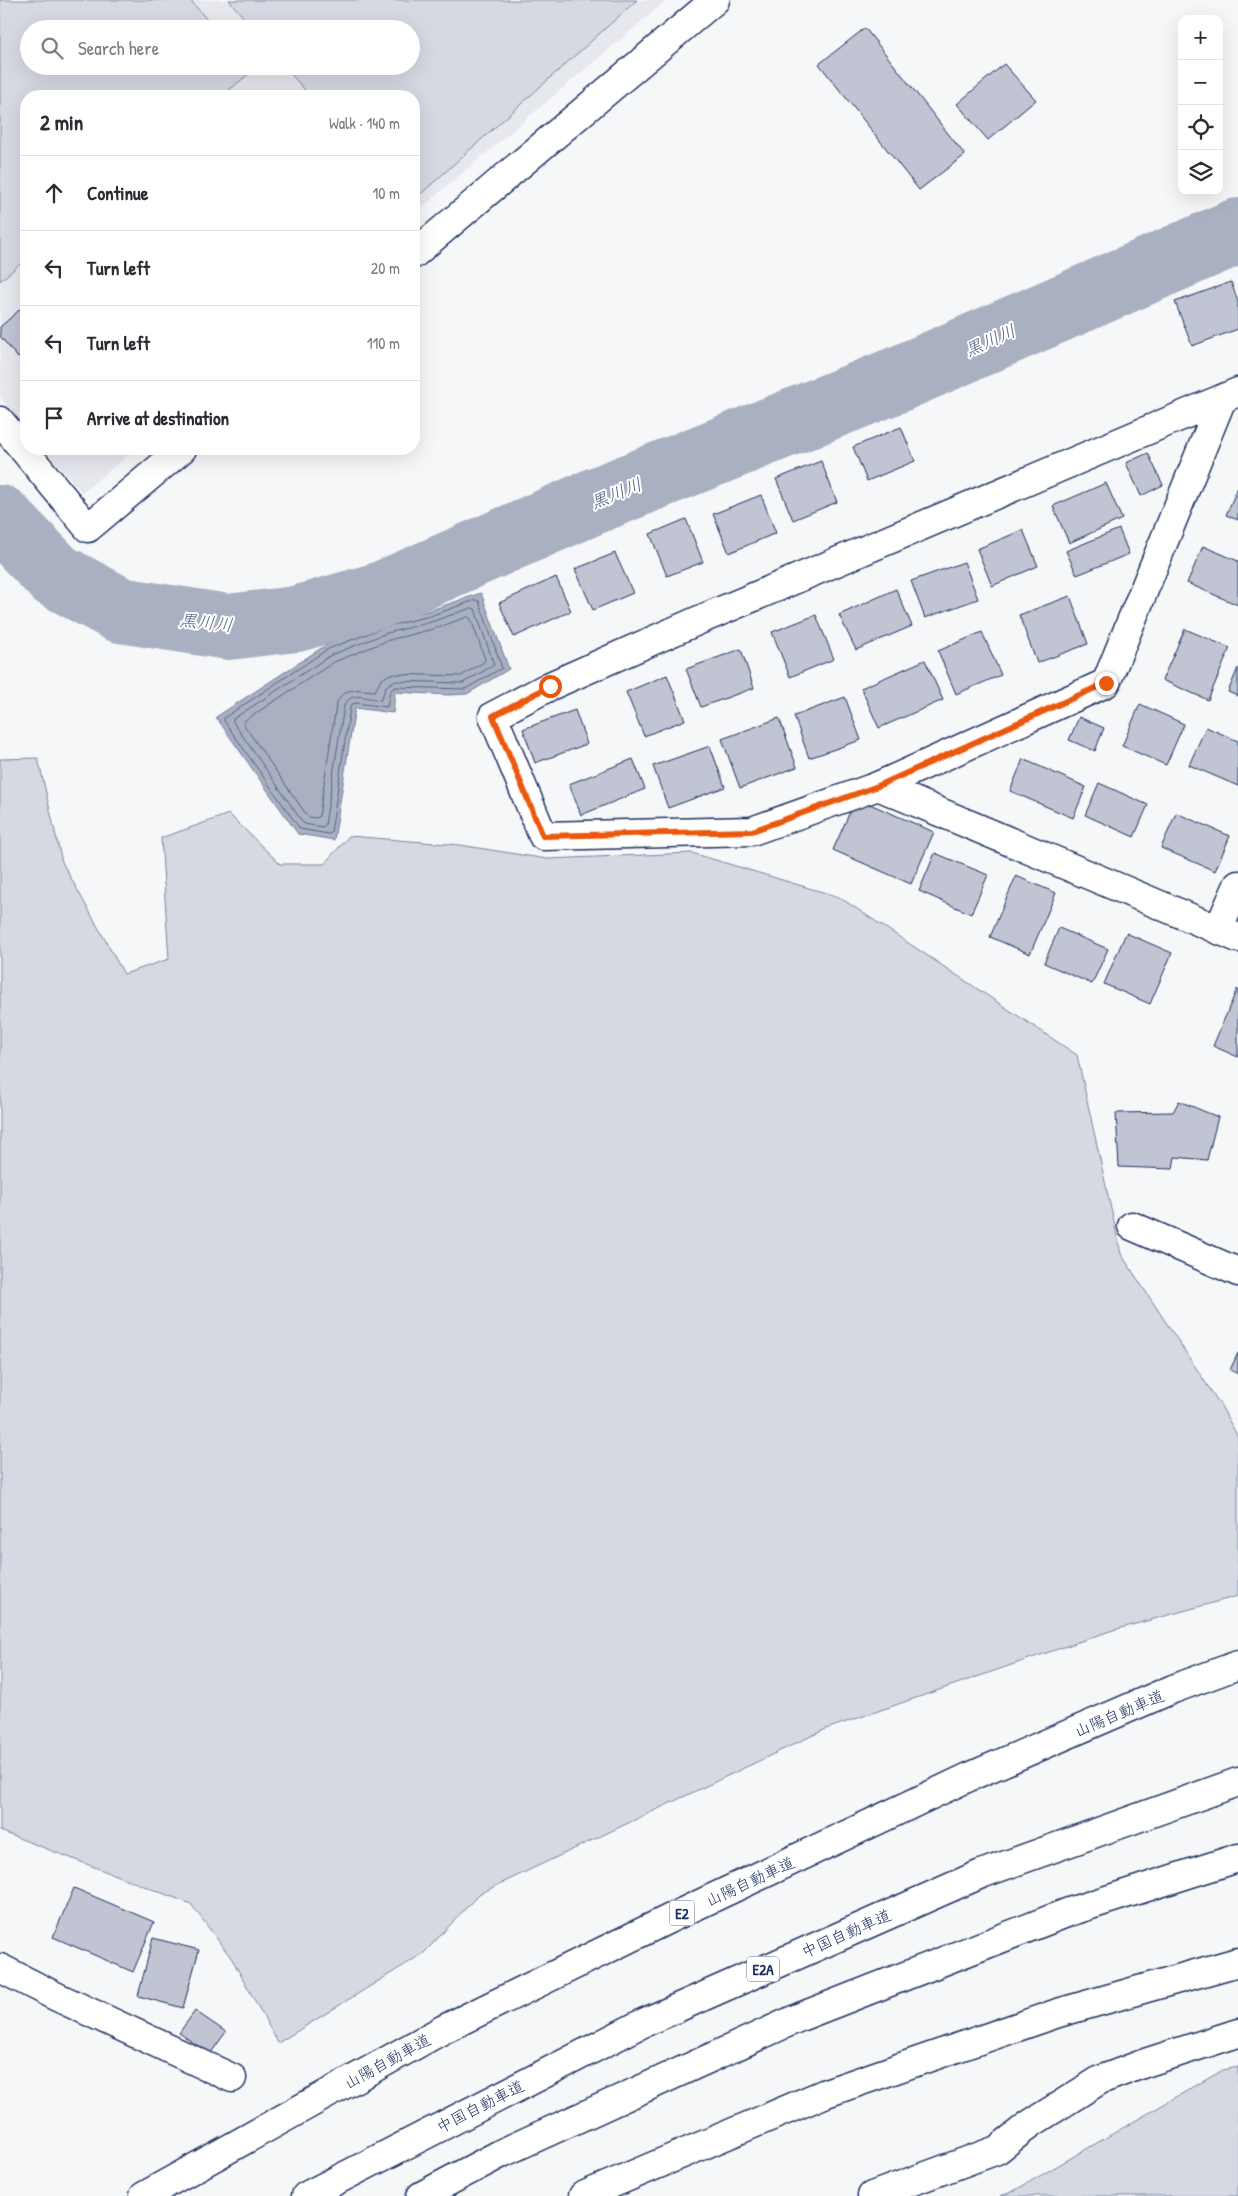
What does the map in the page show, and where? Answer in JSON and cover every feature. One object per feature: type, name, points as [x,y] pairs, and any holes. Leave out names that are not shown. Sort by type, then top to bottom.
[{"type":"main road","points":[[420,249],[715,0]]},
{"type":"main road","points":[[1230,396],[1106,683],[878,786],[752,831],[543,836],[493,716],[550,686],[697,621],[1230,396]]},
{"type":"main road","points":[[0,421],[20,445]]},
{"type":"main road","points":[[28,455],[88,528],[175,455]]},
{"type":"main road","points":[[878,786],[1228,934],[1238,885]]},
{"type":"main road","points":[[1132,1226],[1238,1272]]},
{"type":"main road","name":"山陽自動車道","points":[[144,2196],[444,2029],[685,1911],[969,1777],[1173,1689],[1238,1665]]},
{"type":"main road","name":"中国自動車道","points":[[306,2196],[662,2014],[982,1874],[1238,1782]]},
{"type":"main road","points":[[421,2196],[502,2153],[800,2017],[1069,1912],[1238,1858]]},
{"type":"main road","points":[[583,2196],[826,2093],[1058,2013],[1238,1962]]},
{"type":"main road","points":[[0,1968],[55,1996],[232,2078]]},
{"type":"main road","points":[[872,2196],[997,2150],[1030,2124],[1100,2080],[1145,2063],[1238,2033]]},
{"type":"shaded area","points":[[0,0],[667,0],[420,209],[420,90],[20,90],[20,421],[0,397]]},
{"type":"shaded area","points":[[0,0],[190,0],[207,20],[20,20],[20,75],[247,75],[229,90],[20,90],[20,264],[0,281]]},
{"type":"shaded area","points":[[229,0],[637,0],[420,195],[420,90],[305,90],[292,75],[420,75],[420,20],[246,20]]},
{"type":"shaded area","points":[[49,455],[128,455],[82,493]]},
{"type":"shaded area","points":[[38,758],[62,862],[124,974],[169,959],[161,838],[229,814],[280,864],[324,864],[349,836],[460,845],[547,859],[692,853],[839,897],[1077,1055],[1121,1254],[1221,1406],[1238,1437],[1238,1596],[1110,1631],[826,1729],[479,1894],[424,1953],[278,2043],[232,1959],[191,1904],[0,1831],[0,759]]},
{"type":"shaded area","points":[[1238,2067],[1238,2196],[1000,2196],[1012,2192],[1223,2070]]},
{"type":"water","points":[[481,593],[509,669],[467,694],[395,692],[393,713],[355,708],[334,840],[298,834],[216,717],[326,645],[384,622],[428,611]]},
{"type":"building","points":[[865,28],[965,155],[919,190],[819,64]]},
{"type":"building","points":[[1004,64],[1036,100],[988,140],[957,104]]},
{"type":"building","points":[[1231,282],[1238,302],[1238,329],[1192,346],[1175,302]]},
{"type":"building","points":[[20,309],[20,356],[18,358],[0,336],[0,327]]},
{"type":"building","points":[[901,427],[915,461],[867,481],[853,447]]},
{"type":"building","points":[[1148,453],[1163,485],[1141,496],[1126,463]]},
{"type":"building","points":[[821,461],[837,502],[793,520],[776,479]]},
{"type":"building","points":[[1106,483],[1122,519],[1069,543],[1053,506]]},
{"type":"building","points":[[1238,487],[1238,520],[1226,515]]},
{"type":"building","points":[[761,495],[776,533],[729,553],[713,514]]},
{"type":"building","points":[[686,519],[703,562],[667,576],[650,534]]},
{"type":"building","points":[[1119,529],[1129,554],[1077,575],[1066,551]]},
{"type":"building","points":[[1023,530],[1038,566],[992,586],[977,549]]},
{"type":"building","points":[[1203,546],[1238,561],[1238,605],[1187,583]]},
{"type":"building","points":[[615,553],[633,593],[593,610],[575,569]]},
{"type":"building","points":[[964,562],[978,599],[925,618],[911,581]]},
{"type":"building","points":[[556,577],[571,611],[514,637],[499,603]]},
{"type":"building","points":[[896,589],[912,626],[856,650],[839,615]]},
{"type":"building","points":[[1070,596],[1088,644],[1037,663],[1019,615]]},
{"type":"building","points":[[816,615],[834,659],[790,677],[772,632]]},
{"type":"building","points":[[1185,629],[1230,648],[1208,700],[1162,680]]},
{"type":"building","points":[[982,632],[1001,675],[956,694],[938,651]]},
{"type":"building","points":[[741,649],[754,688],[701,707],[686,669]]},
{"type":"building","points":[[925,660],[943,700],[879,728],[861,688]]},
{"type":"building","points":[[1238,668],[1238,696],[1228,692]]},
{"type":"building","points":[[667,675],[685,720],[644,736],[626,692]]},
{"type":"building","points":[[845,697],[861,740],[809,758],[794,716]]},
{"type":"building","points":[[1140,704],[1184,724],[1166,765],[1122,746]]},
{"type":"building","points":[[575,710],[587,744],[535,763],[523,729]]},
{"type":"building","points":[[1079,717],[1104,728],[1095,751],[1069,740]]},
{"type":"building","points":[[779,718],[797,767],[740,788],[722,739]]},
{"type":"building","points":[[1206,727],[1238,741],[1238,786],[1189,765]]},
{"type":"building","points":[[710,746],[725,787],[668,808],[653,766]]},
{"type":"building","points":[[633,759],[645,789],[581,815],[569,784]]},
{"type":"building","points":[[1023,759],[1086,787],[1073,818],[1010,791]]},
{"type":"building","points":[[1099,783],[1148,805],[1134,837],[1085,815]]},
{"type":"building","points":[[856,798],[934,832],[911,884],[833,850]]},
{"type":"building","points":[[1176,813],[1230,836],[1215,871],[1161,848]]},
{"type":"building","points":[[935,853],[988,875],[971,914],[919,891]]},
{"type":"building","points":[[1016,876],[1056,893],[1030,954],[990,937]]},
{"type":"building","points":[[1059,928],[1108,949],[1092,984],[1044,963]]},
{"type":"building","points":[[1126,933],[1172,953],[1150,1004],[1104,984]]},
{"type":"building","points":[[1238,990],[1238,1057],[1213,1046]]},
{"type":"building","points":[[1179,1101],[1218,1117],[1207,1160],[1175,1157],[1173,1169],[1119,1167],[1116,1113],[1173,1112]]},
{"type":"building","points":[[1238,1353],[1238,1374],[1230,1370]]},
{"type":"building","points":[[74,1888],[154,1922],[133,1972],[53,1937]]},
{"type":"building","points":[[153,1938],[199,1950],[183,2008],[138,1996]]},
{"type":"building","points":[[195,2011],[226,2032],[210,2054],[179,2033]]},
{"type":"waterway","name":"黒川川","points":[[0,518],[55,575],[120,610],[228,627],[296,619],[380,595],[597,500],[901,378],[1238,231]]},
{"type":"route","points":[[550,686],[493,716],[543,836],[752,831],[878,786],[1106,683]]}]
